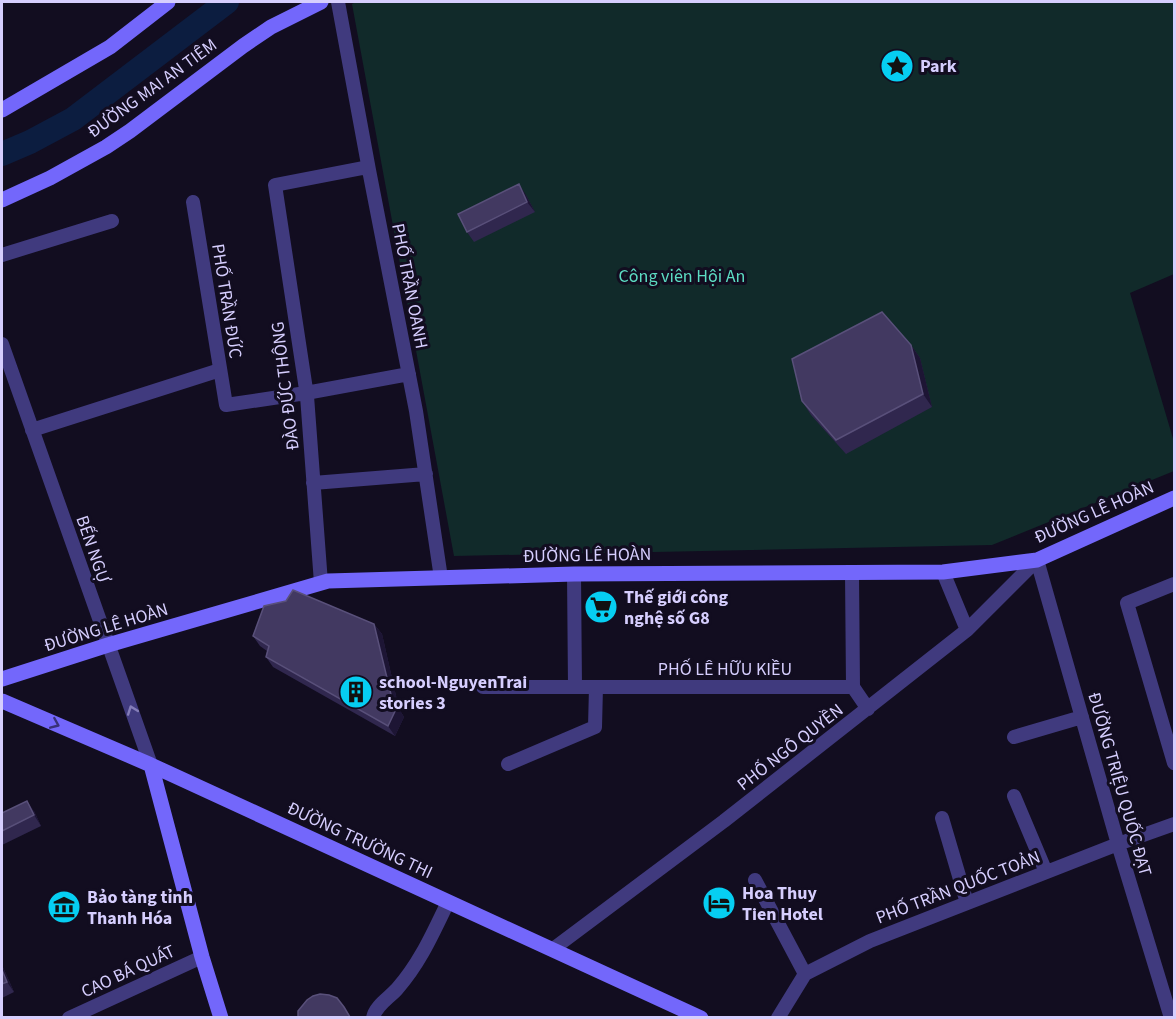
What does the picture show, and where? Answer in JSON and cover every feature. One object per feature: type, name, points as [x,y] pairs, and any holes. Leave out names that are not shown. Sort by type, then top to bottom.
[{"type":"street","points":[[2,110],[110,47],[168,2]]},
{"type":"street","name":"ĐƯỜNG MAI AN TIÊM","points":[[2,200],[50,178],[106,147],[271,27],[321,2]]},
{"type":"street","name":"PHỐ TRẦN OANH","points":[[338,2],[409,374],[441,578]]},
{"type":"street","name":"ĐÀO ĐỨC THÔNG","points":[[321,583],[306,393],[275,185],[368,167]]},
{"type":"street","name":"PHỐ TRẦN ĐỨC","points":[[193,202],[226,405],[306,393]]},
{"type":"street","points":[[2,255],[112,221]]},
{"type":"street","name":"BẾN NGỰ","points":[[2,344],[152,765]]},
{"type":"street","points":[[32,430],[220,370]]},
{"type":"street","points":[[306,393],[409,374]]},
{"type":"street","points":[[313,483],[426,474]]},
{"type":"street","name":"ĐƯỜNG LÊ HOÀN","points":[[2,680],[108,645],[328,581],[574,574],[943,572],[1037,560],[1174,498]]},
{"type":"street","name":"PHỐ NGÔ QUYỀN","points":[[554,949],[724,822],[967,630],[1037,560]]},
{"type":"street","name":"ĐƯỜNG TRIỆU QUỐC ĐẠT","points":[[1037,560],[1118,844],[1171,1017]]},
{"type":"street","points":[[943,572],[967,630]]},
{"type":"street","points":[[852,573],[853,687],[868,709]]},
{"type":"street","points":[[574,574],[575,687]]},
{"type":"street","points":[[1174,584],[1127,603],[1174,764]]},
{"type":"street","name":"PHỐ LÊ HỮU KIỀU","points":[[483,687],[853,687]]},
{"type":"street","points":[[508,764],[596,727],[596,687]]},
{"type":"street","name":"ĐƯỜNG TRƯỜNG THI","points":[[2,701],[152,765],[701,1017]]},
{"type":"street","points":[[1014,736],[1082,717]]},
{"type":"street","points":[[152,765],[202,957],[221,1017]]},
{"type":"street","points":[[1014,796],[1046,872]]},
{"type":"street","points":[[942,818],[967,903]]},
{"type":"street","name":"PHỐ TRẦN QUỐC TOẢN","points":[[778,1017],[806,974],[870,941],[1174,824]]},
{"type":"street","points":[[755,880],[806,974]]},
{"type":"street","points":[[373,1017],[376,1009],[411,971],[448,902]]},
{"type":"street","name":"CAO BÁ QUÁT","points":[[69,1017],[202,957]]},
{"type":"green space","name":"Công viên Hội An","points":[[356,2],[1174,2],[1174,274],[1130,293],[1174,442],[1174,471],[992,545],[454,556],[352,4]]},
{"type":"building","points":[[519,184],[527,202],[467,232],[458,214]]},
{"type":"building","points":[[882,312],[911,345],[923,394],[836,440],[802,401],[792,359]]},
{"type":"building","name":"school-NguyenTrai stories 3","points":[[293,590],[374,624],[394,707],[397,707],[388,726],[266,657],[269,646],[253,636],[264,606],[286,601]]},
{"type":"building","points":[[27,801],[34,815],[2,831],[2,813]]},
{"type":"building","points":[[2,970],[7,982],[2,984]]},
{"type":"building","points":[[320,994],[337,998],[350,1017],[298,1017],[298,1011],[307,1000]]},
{"type":"waterway","points":[[2,154],[73,119],[227,2]]},
{"type":"place","name":"Park","points":[[897,66]]},
{"type":"place","name":"Thế giới công nghệ số G8","points":[[601,607]]},
{"type":"place","name":"school-NguyenTrai stories 3","points":[[356,692]]},
{"type":"place","name":"Hoa Thuy Tien Hotel","points":[[719,903]]},
{"type":"place","name":"Bảo tàng tỉnh Thanh Hóa","points":[[64,907]]}]
